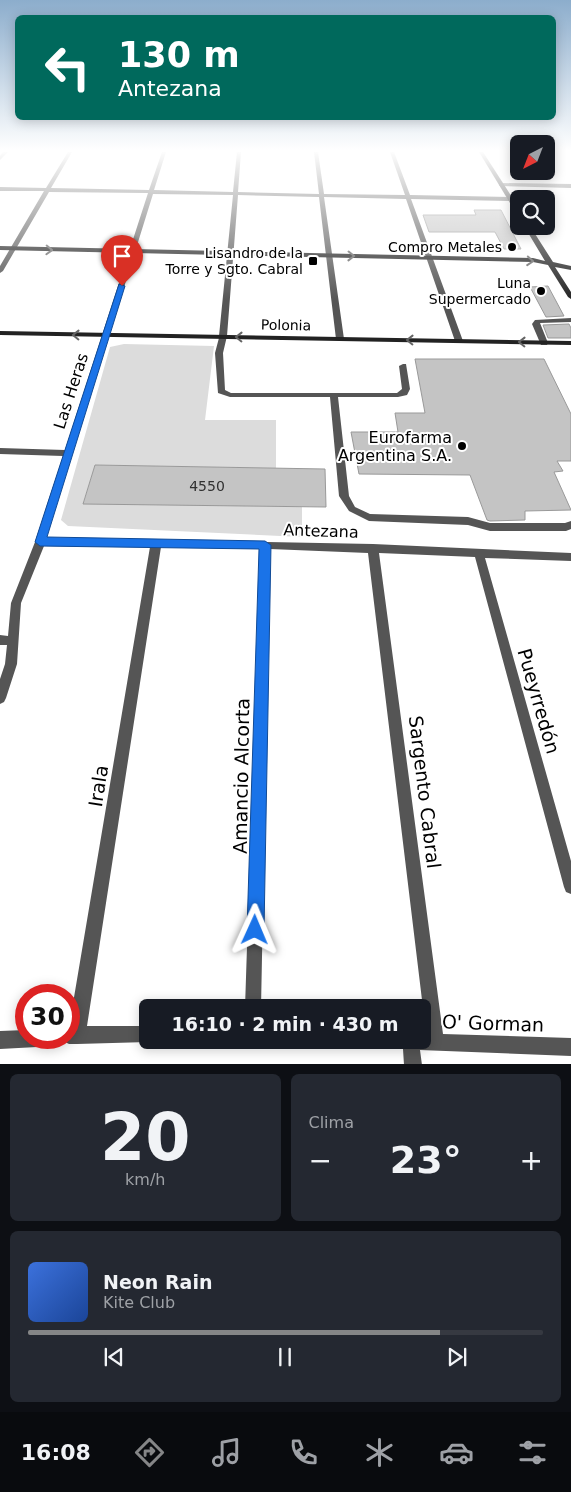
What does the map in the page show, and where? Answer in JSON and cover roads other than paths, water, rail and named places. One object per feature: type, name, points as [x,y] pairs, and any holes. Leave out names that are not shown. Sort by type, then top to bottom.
[{"type":"street","points":[[0,271],[41,202]]},
{"type":"street","name":"Las Heras","points":[[0,698],[10,664],[6,641],[16,603],[40,542],[148,202]]},
{"type":"street","points":[[235,202],[223,336],[219,353],[221,391],[224,394],[334,395],[404,393],[406,389],[403,366]]},
{"type":"street","points":[[321,202],[340,339]]},
{"type":"street","points":[[408,202],[458,341]]},
{"type":"street","points":[[533,235],[571,297]]},
{"type":"street","points":[[0,248],[230,255],[533,260],[571,268]]},
{"type":"street","points":[[544,343],[536,324],[537,320],[571,320]]},
{"type":"street","name":"Polonia","points":[[0,333],[571,343]]},
{"type":"street","points":[[334,395],[344,496],[352,509],[369,517],[468,520],[490,527],[566,527],[571,525]]},
{"type":"street","points":[[0,451],[67,453]]},
{"type":"street","name":"Antezana","points":[[40,542],[374,548],[571,557]]},
{"type":"street","name":"Irala","points":[[80,994],[156,544]]},
{"type":"street","name":"Amancio Alcorta","points":[[254,999],[265,545]]},
{"type":"street","name":"Sargento Cabral","points":[[374,548],[435,1041]]},
{"type":"street","name":"Pueyrredón","points":[[479,554],[571,887]]},
{"type":"street","points":[[80,1035],[139,1034]]},
{"type":"street","points":[[0,1040],[15,1039]]},
{"type":"street","name":"O' Gorman","points":[[431,1041],[571,1047]]},
{"type":"street","points":[[412,1049],[413,1064]]},
{"type":"place","name":"Compro Metales","points":[[512,247]]},
{"type":"place","name":"Lisandro de la Torre y Sgto. Cabral","points":[[313,261]]},
{"type":"place","name":"Luna Supermercado","points":[[541,291]]},
{"type":"place","name":"Eurofarma Argentina S.A.","points":[[462,446]]}]
